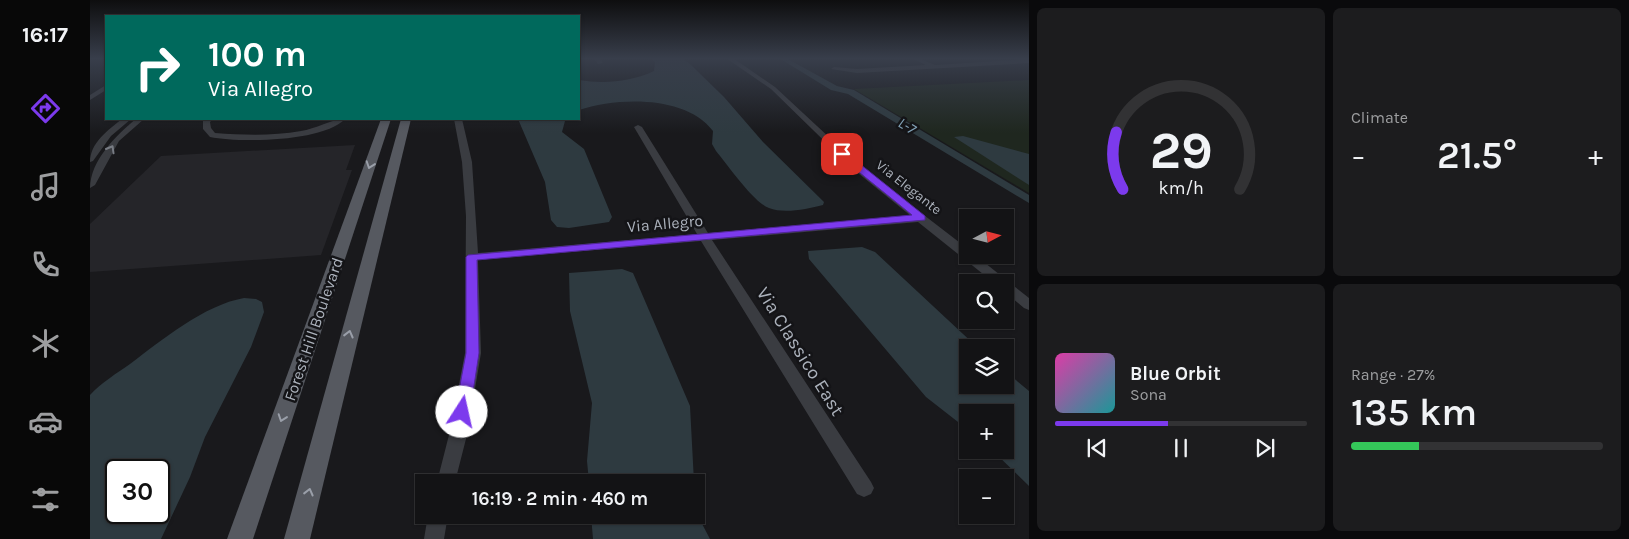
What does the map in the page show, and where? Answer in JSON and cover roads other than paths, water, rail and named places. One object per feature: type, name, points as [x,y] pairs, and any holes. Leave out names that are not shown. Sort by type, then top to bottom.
[{"type":"main road","name":"Forest Hill Boulevard","points":[[240,539],[386,120]]},
{"type":"main road","name":"Forest Hill Boulevard","points":[[297,539],[406,120]]},
{"type":"street","name":"Via Elegante","points":[[766,83],[856,167],[991,274]]},
{"type":"street","points":[[90,98],[105,88]]},
{"type":"street","points":[[90,159],[108,134],[127,120]]},
{"type":"street","points":[[90,185],[116,140],[139,120]]},
{"type":"street","points":[[208,120],[206,122],[207,128],[213,135],[231,137],[293,135],[331,127],[340,120]]},
{"type":"street","points":[[448,474],[459,431],[472,353],[471,216],[467,162],[458,120]]},
{"type":"street","name":"Via Classico East","points":[[638,127],[704,236],[864,488]]},
{"type":"street","name":"Via Allegro","points":[[472,257],[921,218]]},
{"type":"street","points":[[1014,293],[1029,305]]},
{"type":"street","points":[[434,539],[436,524]]},
{"type":"waterway","name":"L-7","points":[[826,83],[834,88],[851,92],[1029,200]]}]
